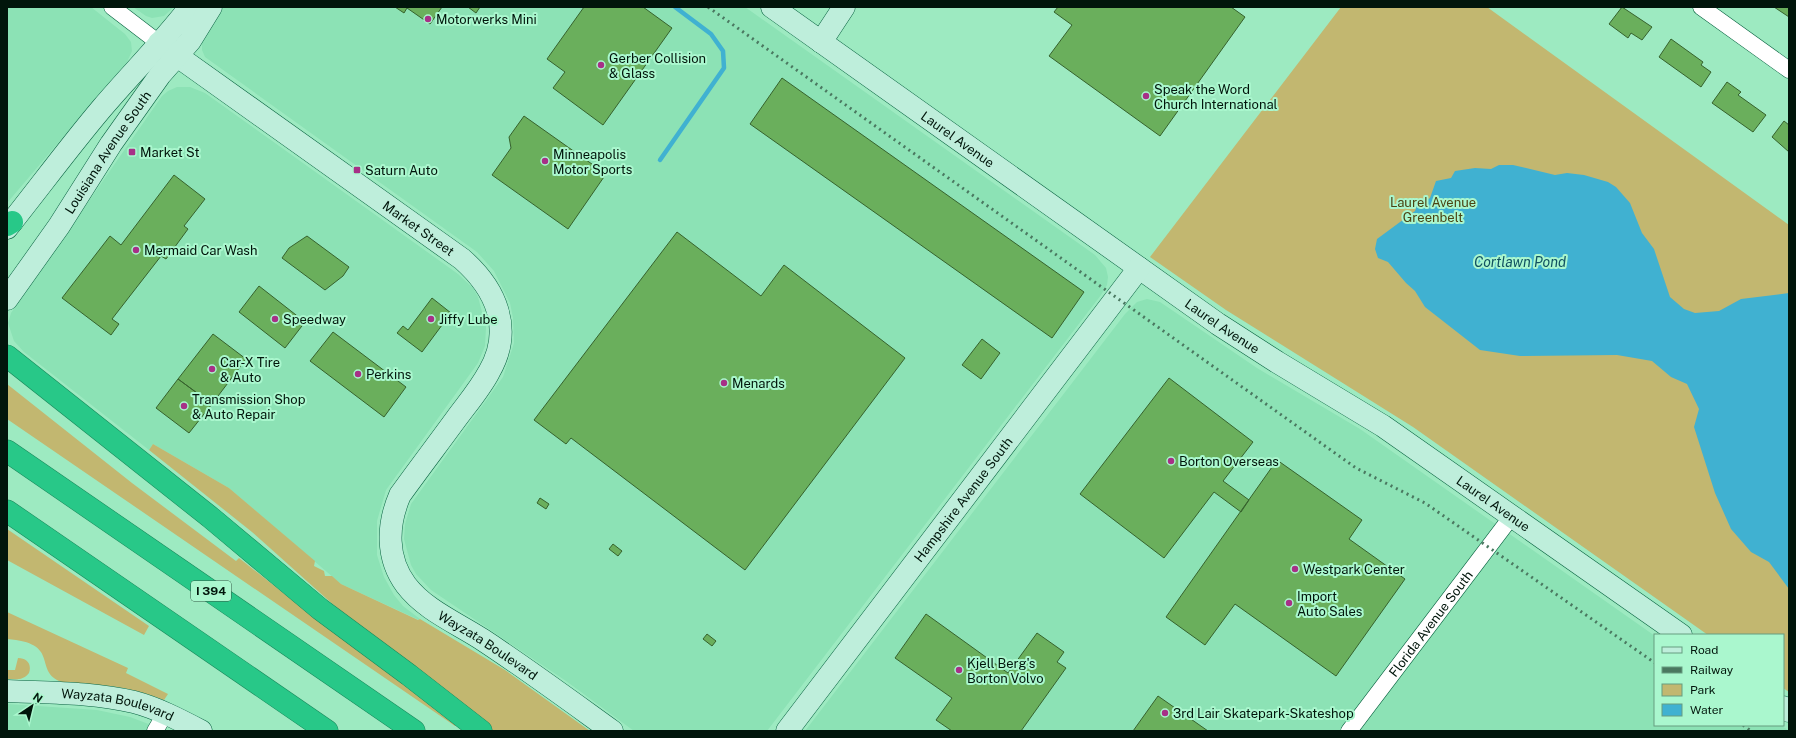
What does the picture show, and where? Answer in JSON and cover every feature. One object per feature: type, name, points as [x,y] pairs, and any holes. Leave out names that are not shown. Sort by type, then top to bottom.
[{"type":"highway","points":[[7,356],[222,527],[320,609],[481,731]]},
{"type":"highway","name":"I 394","points":[[7,451],[414,731]]},
{"type":"highway","points":[[7,511],[327,731]]},
{"type":"street","name":"Market Street","points":[[112,7],[177,56],[462,259],[480,275],[492,293],[500,317],[501,329],[495,359],[481,385],[400,496],[392,517],[390,539]]},
{"type":"street","name":"Louisiana Avenue South","points":[[9,225],[90,122],[190,7]]},
{"type":"street","name":"Louisiana Avenue South","points":[[7,299],[59,226],[111,144],[160,75],[190,41],[211,7]]},
{"type":"street","name":"Laurel Avenue","points":[[772,7],[1218,324],[1277,362],[1383,426],[1680,634]]},
{"type":"street","points":[[821,42],[844,7]]},
{"type":"street","points":[[1701,7],[1789,70]]},
{"type":"street","name":"Hampshire Avenue South","points":[[787,731],[1139,268]]},
{"type":"street","name":"Florida Avenue South","points":[[1349,731],[1512,516]]},
{"type":"street","name":"Wayzata Boulevard","points":[[390,539],[399,573],[406,585],[420,599],[515,661],[612,731]]},
{"type":"street","name":"Wayzata Boulevard","points":[[7,691],[96,695],[135,702],[160,722],[201,731]]},
{"type":"shaded area","points":[[7,7],[91,7],[125,34],[131,42],[132,51],[127,62],[7,203]]},
{"type":"shaded area","points":[[133,7],[174,7],[164,16],[152,18],[146,16]]},
{"type":"shaded area","points":[[224,7],[745,7],[1095,255],[1106,268],[1108,277],[1107,285],[1101,295],[767,731],[634,731],[566,681],[431,590],[416,574],[411,565],[404,539],[405,524],[411,504],[503,377],[514,343],[513,318],[510,303],[494,271],[477,252],[205,57],[202,50],[202,41]]},
{"type":"shaded area","points":[[177,87],[190,87],[205,93],[458,274],[473,288],[478,297],[486,327],[485,346],[478,363],[386,490],[377,521],[377,555],[384,577],[394,595],[403,606],[420,619],[419,620],[341,584],[229,488],[153,444],[149,450],[24,352],[14,341],[8,323],[11,313],[162,96],[168,91]]},
{"type":"shaded area","points":[[1147,299],[1160,302],[1257,368],[1360,429],[1654,635],[1654,726],[1782,726],[1789,731],[805,731],[1125,314],[1137,302]]},
{"type":"shaded area","points":[[7,704],[97,710],[130,717],[167,731],[7,731]]},
{"type":"green space","name":"Laurel Avenue Greenbelt","points":[[1341,7],[1487,7],[1789,225],[1789,692],[1784,689],[1784,634],[1707,634],[1413,427],[1226,310],[1150,257]]},
{"type":"green space","points":[[7,384],[132,483],[236,561],[239,558],[306,611],[458,721],[455,726],[7,419]]},
{"type":"green space","points":[[153,444],[229,488],[315,561],[314,566],[324,571],[325,576],[332,576],[341,584],[418,620],[420,619],[505,670],[590,731],[491,731],[356,625],[252,532],[149,450]]},
{"type":"green space","points":[[7,529],[149,626],[144,635],[7,560]]},
{"type":"green space","points":[[7,612],[128,668],[126,673],[168,694],[164,700],[141,692],[117,687],[63,683],[59,681],[52,676],[48,670],[44,657],[34,646],[23,641],[7,639]]},
{"type":"green space","points":[[18,658],[24,659],[28,662],[30,667],[29,673],[27,676],[22,678],[7,679],[7,670],[15,670]]},
{"type":"water","name":"Cortlawn Pond","points":[[1499,165],[1513,165],[1555,175],[1567,173],[1584,175],[1608,182],[1616,187],[1630,203],[1642,233],[1654,249],[1670,297],[1684,309],[1695,313],[1719,311],[1741,299],[1789,293],[1789,589],[1769,562],[1751,552],[1731,529],[1715,493],[1694,427],[1699,409],[1687,384],[1671,377],[1652,361],[1617,355],[1520,356],[1480,350],[1425,307],[1415,291],[1388,262],[1378,258],[1375,249],[1377,239],[1415,211],[1417,205],[1430,198],[1436,181],[1451,178],[1455,171],[1475,168],[1491,169]]},
{"type":"building","name":"Motorwerks Mini","points":[[395,7],[442,7],[430,24],[407,8],[404,13]]},
{"type":"building","name":"Motorwerks Mini","points":[[468,7],[480,7],[476,13]]},
{"type":"building","name":"Gerber Collision & Glass","points":[[584,7],[643,7],[672,28],[603,125],[553,88],[565,72],[547,59]]},
{"type":"building","name":"Speak the Word Church International","points":[[1058,7],[1231,7],[1245,17],[1160,136],[1049,56],[1072,25],[1054,12]]},
{"type":"building","points":[[1622,7],[1652,27],[1642,40],[1631,33],[1628,38],[1609,24]]},
{"type":"building","points":[[1774,7],[1789,7],[1789,17]]},
{"type":"building","points":[[1671,39],[1703,62],[1701,65],[1711,72],[1701,87],[1659,57]]},
{"type":"building","points":[[782,78],[1084,292],[1052,338],[750,124]]},
{"type":"building","points":[[1727,82],[1741,92],[1738,95],[1766,115],[1753,132],[1712,103]]},
{"type":"building","name":"Minneapolis Motor Sports","points":[[524,116],[606,174],[568,229],[492,175],[511,148],[509,137]]},
{"type":"building","points":[[1784,121],[1789,125],[1789,152],[1772,137]]},
{"type":"building","name":"Mermaid Car Wash","points":[[174,175],[205,199],[184,226],[188,229],[166,259],[161,256],[112,319],[119,324],[111,335],[62,298],[110,236],[121,245]]},
{"type":"building","name":"Menards","points":[[677,232],[761,296],[784,265],[905,358],[745,570],[571,438],[566,444],[534,420]]},
{"type":"building","name":"Speedway","points":[[307,236],[349,267],[343,276],[325,290],[282,258],[289,248]]},
{"type":"building","name":"Speedway","points":[[259,286],[305,322],[285,348],[239,312]]},
{"type":"building","name":"Jiffy Lube","points":[[432,298],[451,313],[422,352],[397,333],[403,326],[408,330]]},
{"type":"building","name":"Perkins","points":[[333,332],[406,387],[384,417],[310,361]]},
{"type":"building","name":"Car-X Tire & Auto","points":[[213,334],[246,359],[212,404],[178,379]]},
{"type":"building","points":[[982,339],[1000,353],[981,379],[962,365]]},
{"type":"building","name":"Borton Overseas","points":[[1169,378],[1253,442],[1223,481],[1249,500],[1241,512],[1214,492],[1164,558],[1080,494]]},
{"type":"building","name":"Transmission Shop & Auto Repair","points":[[178,379],[212,404],[189,433],[156,408]]},
{"type":"building","name":"Westpark Center","points":[[1277,460],[1362,520],[1349,539],[1405,579],[1336,676],[1235,604],[1205,645],[1166,617]]},
{"type":"building","points":[[540,498],[549,504],[546,509],[537,503]]},
{"type":"building","points":[[613,544],[622,551],[618,556],[609,549]]},
{"type":"building","name":"Kjell Berg's Borton Volvo","points":[[926,614],[1008,673],[1037,633],[1064,652],[1057,662],[1066,668],[1021,731],[952,731],[936,720],[952,698],[895,658]]},
{"type":"building","points":[[707,634],[716,641],[712,646],[703,639]]},
{"type":"building","name":"3rd Lair Skatepark-Skateshop","points":[[1158,696],[1208,731],[1133,731]]},
{"type":"waterway","points":[[660,160],[724,68],[723,51],[711,34],[675,7]]},
{"type":"railway","points":[[708,7],[1356,468],[1425,503],[1654,662]]},
{"type":"railway","points":[[1744,726],[1751,731]]},
{"type":"place","name":"Motorwerks Mini","points":[[428,19]]},
{"type":"place","name":"Gerber Collision & Glass","points":[[601,65]]},
{"type":"place","name":"Speak the Word Church International","points":[[1146,96]]},
{"type":"place","name":"Market St","points":[[132,152]]},
{"type":"place","name":"Minneapolis Motor Sports","points":[[545,161]]},
{"type":"place","name":"Saturn Auto","points":[[357,170]]},
{"type":"place","name":"Mermaid Car Wash","points":[[136,250]]},
{"type":"place","name":"Speedway","points":[[275,319]]},
{"type":"place","name":"Jiffy Lube","points":[[431,319]]},
{"type":"place","name":"Car-X Tire & Auto","points":[[212,369]]},
{"type":"place","name":"Perkins","points":[[358,374]]},
{"type":"place","name":"Menards","points":[[724,383]]},
{"type":"place","name":"Transmission Shop & Auto Repair","points":[[184,406]]},
{"type":"place","name":"Borton Overseas","points":[[1171,461]]},
{"type":"place","name":"Westpark Center","points":[[1295,569]]},
{"type":"place","name":"Import Auto Sales","points":[[1289,603]]},
{"type":"place","name":"Kjell Berg's Borton Volvo","points":[[959,670]]},
{"type":"place","name":"3rd Lair Skatepark-Skateshop","points":[[1165,713]]}]
